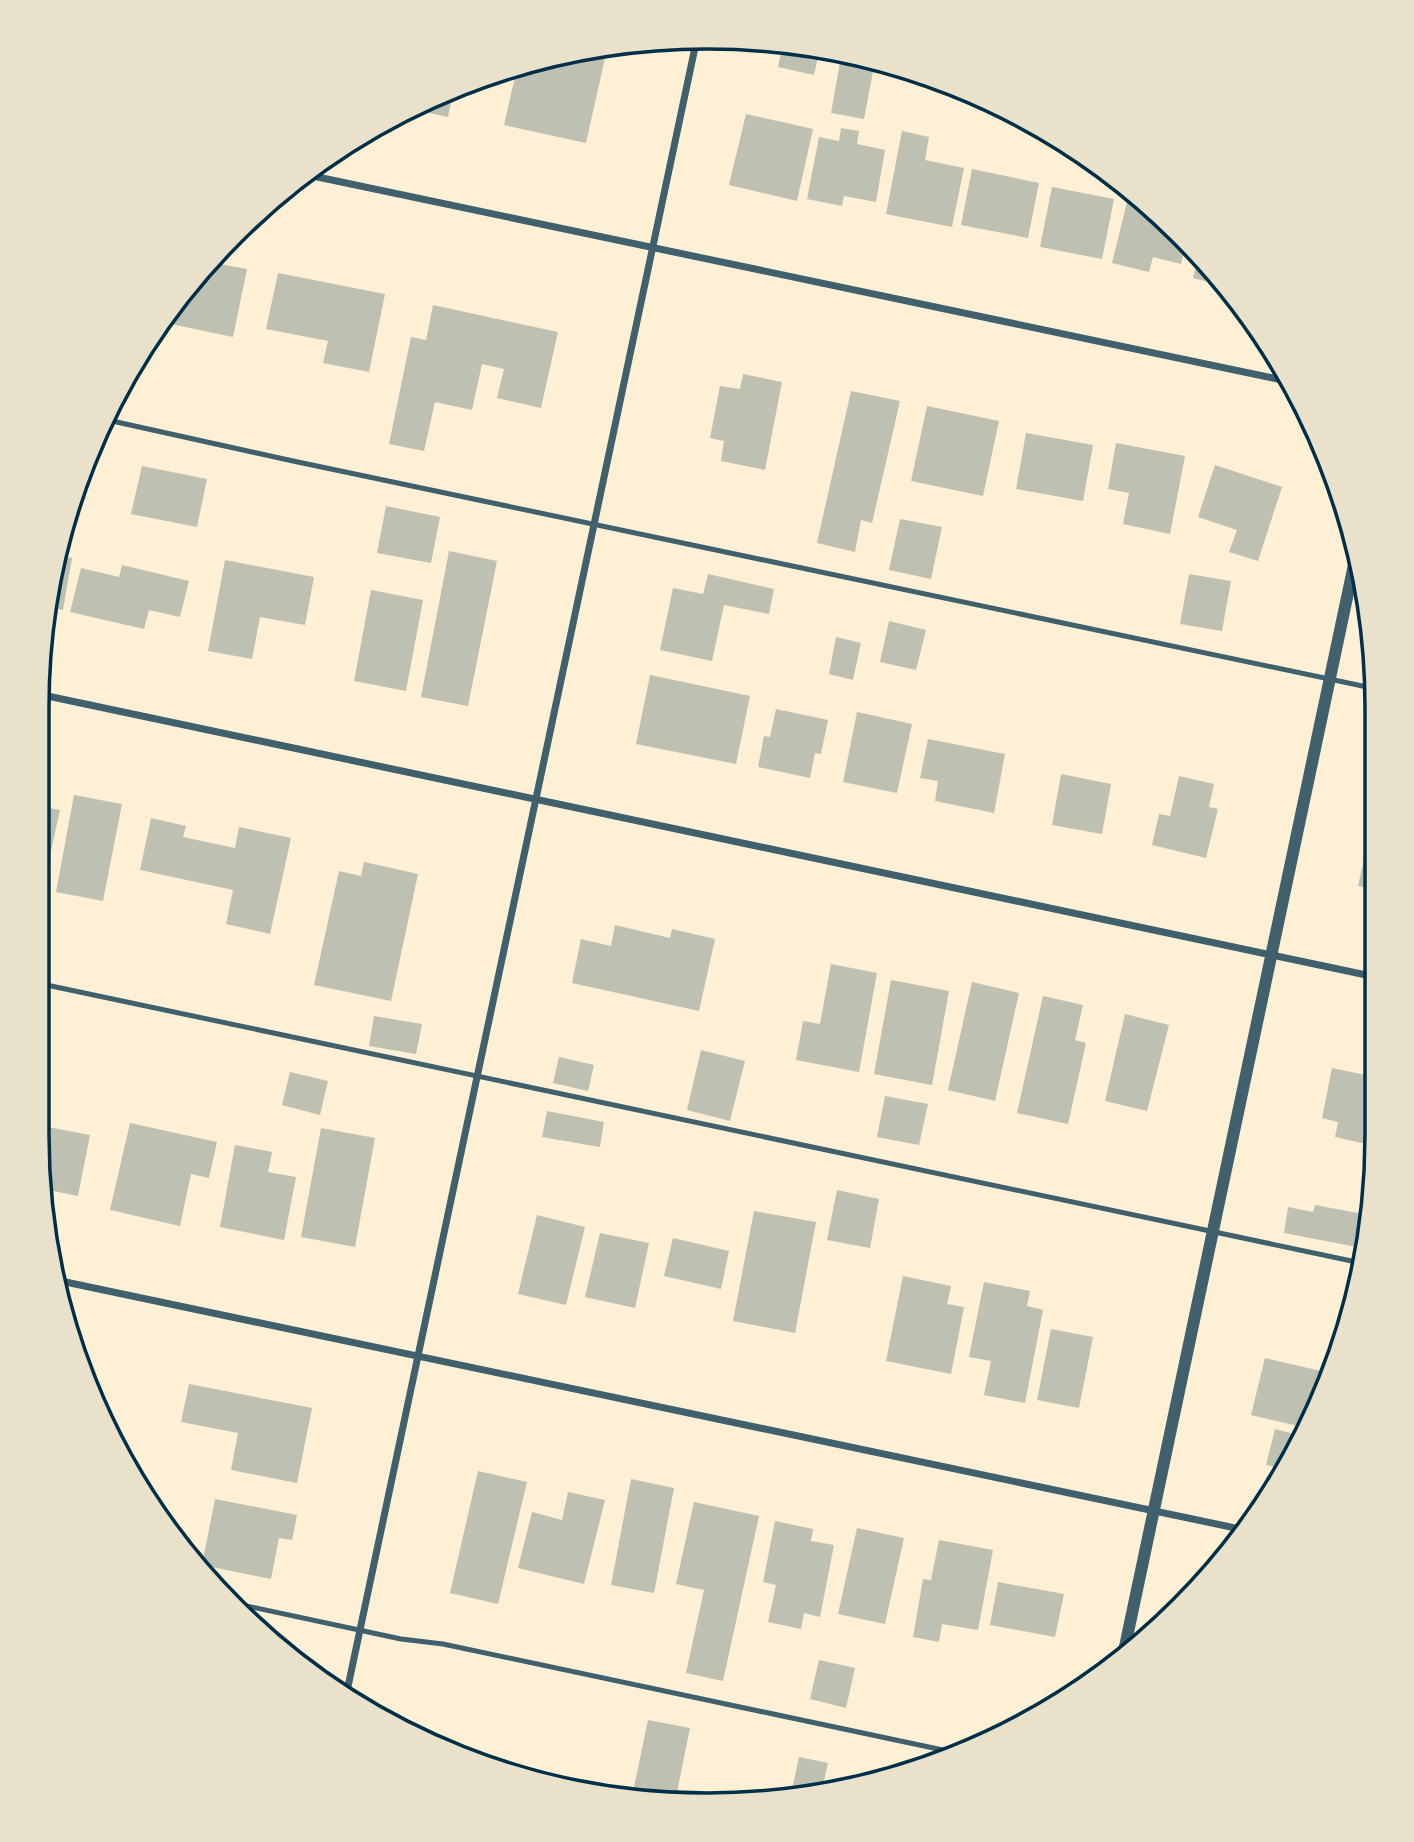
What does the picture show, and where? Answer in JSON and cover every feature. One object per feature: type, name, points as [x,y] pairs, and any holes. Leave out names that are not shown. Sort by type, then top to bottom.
[{"type":"street","points":[[348,1686],[695,49]]},
{"type":"street","points":[[317,177],[1278,379]]},
{"type":"street","points":[[1126,1642],[1351,577]]},
{"type":"street","points":[[49,696],[1365,975]]},
{"type":"street","points":[[66,1282],[1235,1528]]},
{"type":"lane","points":[[114,421],[1365,687]]},
{"type":"lane","points":[[49,987],[1352,1261]]},
{"type":"lane","points":[[249,1606],[401,1639],[443,1644],[943,1749]]},
{"type":"building","points":[[781,54],[818,59],[814,75],[778,67]]},
{"type":"building","points":[[605,58],[586,143],[504,125],[515,78]]},
{"type":"building","points":[[840,63],[873,70],[864,119],[831,113]]},
{"type":"building","points":[[451,101],[448,117],[426,112]]},
{"type":"building","points":[[746,114],[813,129],[797,201],[729,185]]},
{"type":"building","points":[[841,128],[859,131],[857,144],[885,150],[876,202],[844,196],[842,206],[807,199],[819,137],[839,141]]},
{"type":"building","points":[[902,131],[929,137],[925,160],[964,168],[952,227],[886,214]]},
{"type":"building","points":[[972,169],[1039,183],[1028,238],[961,225]]},
{"type":"building","points":[[1052,187],[1114,199],[1102,259],[1040,247]]},
{"type":"building","points":[[1127,202],[1141,212],[1184,254],[1181,264],[1153,257],[1149,272],[1112,263]]},
{"type":"building","points":[[221,264],[247,269],[233,337],[172,324]]},
{"type":"building","points":[[1196,267],[1210,282],[1193,278]]},
{"type":"building","points":[[278,273],[385,294],[369,372],[323,363],[328,341],[266,329]]},
{"type":"building","points":[[433,305],[558,332],[541,408],[497,398],[504,369],[482,364],[472,410],[435,402],[424,451],[389,444],[411,337],[426,340]]},
{"type":"building","points":[[743,374],[782,382],[765,470],[721,461],[724,441],[710,438],[720,386],[740,389]]},
{"type":"building","points":[[851,391],[900,401],[872,523],[861,520],[855,552],[817,543]]},
{"type":"building","points":[[927,406],[999,421],[983,496],[911,481]]},
{"type":"building","points":[[1026,433],[1093,445],[1083,501],[1016,489]]},
{"type":"building","points":[[1116,443],[1185,456],[1170,534],[1123,524],[1129,493],[1108,489]]},
{"type":"building","points":[[1215,465],[1282,487],[1258,561],[1229,552],[1237,530],[1198,517]]},
{"type":"building","points":[[142,466],[207,479],[197,527],[131,514]]},
{"type":"building","points":[[386,506],[440,517],[431,563],[377,553]]},
{"type":"building","points":[[900,519],[942,527],[931,579],[889,570]]},
{"type":"building","points":[[449,551],[497,561],[468,706],[421,697]]},
{"type":"building","points":[[67,557],[72,558],[63,610],[57,609]]},
{"type":"building","points":[[225,560],[314,577],[305,625],[260,617],[252,659],[208,651]]},
{"type":"building","points":[[122,565],[189,581],[180,617],[149,610],[144,629],[70,612],[81,568],[119,577]]},
{"type":"building","points":[[708,574],[774,589],[769,614],[724,605],[712,661],[660,650],[673,588],[703,594]]},
{"type":"building","points":[[1189,574],[1231,581],[1222,631],[1180,624]]},
{"type":"building","points":[[371,590],[423,600],[406,691],[354,681]]},
{"type":"building","points":[[889,621],[926,630],[916,670],[880,662]]},
{"type":"building","points":[[836,637],[861,643],[853,680],[829,674]]},
{"type":"building","points":[[650,675],[750,696],[736,764],[636,744]]},
{"type":"building","points":[[776,709],[828,720],[821,754],[815,753],[810,778],[758,767],[764,736],[770,737]]},
{"type":"building","points":[[857,712],[912,724],[897,793],[843,782]]},
{"type":"building","points":[[928,739],[1005,754],[994,813],[935,801],[938,781],[920,778]]},
{"type":"building","points":[[1061,774],[1111,784],[1102,834],[1052,825]]},
{"type":"building","points":[[1179,776],[1214,784],[1209,807],[1218,809],[1206,858],[1152,845],[1159,814],[1170,816]]},
{"type":"building","points":[[74,795],[122,804],[103,901],[56,892]]},
{"type":"building","points":[[49,808],[60,810],[49,860]]},
{"type":"building","points":[[151,818],[186,826],[183,837],[235,848],[239,827],[291,838],[270,934],[226,924],[233,890],[140,870]]},
{"type":"building","points":[[1365,854],[1365,888],[1358,886]]},
{"type":"building","points":[[364,862],[418,874],[391,1001],[314,985],[339,871],[361,876]]},
{"type":"building","points":[[615,925],[670,938],[672,929],[715,939],[699,1011],[572,983],[581,939],[611,946]]},
{"type":"building","points":[[831,964],[877,973],[859,1072],[796,1060],[803,1021],[820,1024]]},
{"type":"building","points":[[891,980],[949,991],[932,1085],[874,1074]]},
{"type":"building","points":[[972,982],[1019,993],[995,1101],[948,1090]]},
{"type":"building","points":[[1043,996],[1083,1005],[1075,1040],[1086,1043],[1068,1124],[1017,1113]]},
{"type":"building","points":[[1125,1014],[1169,1025],[1147,1111],[1105,1101]]},
{"type":"building","points":[[374,1016],[422,1024],[416,1054],[369,1046]]},
{"type":"building","points":[[701,1050],[745,1061],[730,1121],[687,1110]]},
{"type":"building","points":[[559,1057],[594,1065],[588,1091],[553,1083]]},
{"type":"building","points":[[1332,1068],[1365,1075],[1365,1144],[1335,1137],[1338,1122],[1322,1118]]},
{"type":"building","points":[[290,1072],[328,1081],[320,1115],[282,1105]]},
{"type":"building","points":[[885,1096],[928,1104],[919,1145],[877,1137]]},
{"type":"building","points":[[547,1111],[604,1122],[600,1147],[542,1137]]},
{"type":"building","points":[[130,1123],[217,1142],[209,1178],[191,1174],[180,1226],[110,1210]]},
{"type":"building","points":[[49,1127],[90,1135],[78,1196],[51,1191]]},
{"type":"building","points":[[321,1128],[375,1138],[355,1247],[301,1237]]},
{"type":"building","points":[[235,1145],[272,1152],[268,1172],[296,1177],[284,1240],[220,1227]]},
{"type":"building","points":[[837,1190],[879,1199],[870,1248],[827,1240]]},
{"type":"building","points":[[1315,1205],[1360,1213],[1355,1247],[1284,1233],[1288,1207],[1313,1212]]},
{"type":"building","points":[[754,1211],[816,1222],[795,1333],[733,1321]]},
{"type":"building","points":[[537,1215],[585,1227],[566,1305],[518,1294]]},
{"type":"building","points":[[600,1233],[649,1243],[635,1308],[585,1297]]},
{"type":"building","points":[[673,1238],[729,1251],[721,1289],[664,1276]]},
{"type":"building","points":[[903,1276],[951,1286],[947,1304],[964,1307],[951,1374],[886,1361]]},
{"type":"building","points":[[984,1282],[1030,1291],[1027,1306],[1043,1310],[1025,1403],[984,1395],[991,1361],[969,1357]]},
{"type":"building","points":[[1051,1329],[1093,1337],[1079,1408],[1037,1400]]},
{"type":"building","points":[[1265,1358],[1321,1371],[1297,1426],[1251,1415]]},
{"type":"building","points":[[189,1384],[312,1408],[297,1483],[231,1470],[238,1433],[181,1422]]},
{"type":"building","points":[[1275,1429],[1293,1434],[1275,1467],[1266,1465]]},
{"type":"building","points":[[478,1471],[527,1482],[498,1604],[450,1593]]},
{"type":"building","points":[[631,1479],[674,1488],[654,1593],[611,1585]]},
{"type":"building","points":[[568,1492],[605,1500],[584,1584],[518,1568],[532,1512],[562,1520]]},
{"type":"building","points":[[215,1499],[297,1515],[292,1540],[279,1538],[271,1579],[210,1567],[203,1558]]},
{"type":"building","points":[[694,1502],[759,1516],[723,1681],[686,1673],[704,1590],[676,1584]]},
{"type":"building","points":[[775,1521],[813,1529],[811,1541],[834,1545],[820,1617],[804,1613],[801,1629],[768,1622],[776,1585],[763,1582]]},
{"type":"building","points":[[857,1528],[904,1538],[885,1624],[838,1614]]},
{"type":"building","points":[[939,1540],[993,1550],[978,1630],[942,1624],[939,1642],[913,1637],[923,1579],[931,1580]]},
{"type":"building","points":[[998,1582],[1064,1594],[1055,1637],[990,1625]]},
{"type":"building","points":[[819,1660],[855,1668],[846,1708],[810,1699]]},
{"type":"building","points":[[648,1720],[690,1728],[677,1792],[634,1788]]},
{"type":"building","points":[[799,1757],[828,1763],[824,1782],[793,1787]]}]
